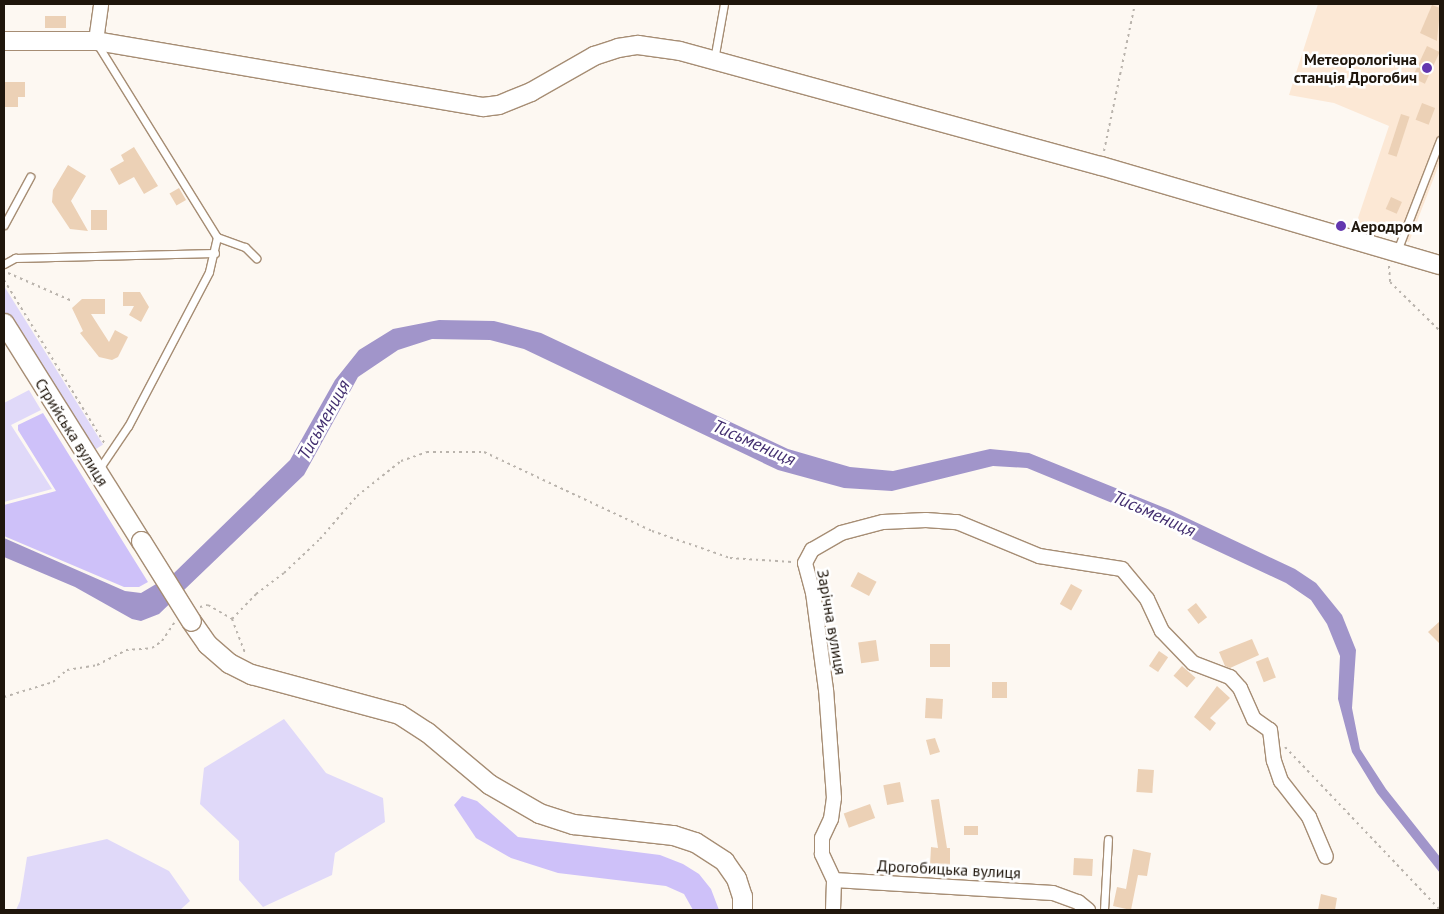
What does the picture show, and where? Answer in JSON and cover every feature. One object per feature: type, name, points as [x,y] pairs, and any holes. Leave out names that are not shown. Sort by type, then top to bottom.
[{"type":"main road","name":"Стрийська вулиця","points":[[4,323],[207,644],[229,663],[251,674],[399,714],[427,732],[489,784],[539,813],[574,824],[673,835],[695,842],[724,861],[732,872],[742,896],[742,910]]},
{"type":"street","points":[[96,41],[101,4]]},
{"type":"street","points":[[4,41],[96,41],[482,107],[499,105],[531,92],[594,56],[618,48],[638,45],[714,60],[1101,166],[1394,250],[1440,265]]},
{"type":"street","name":"Зарічна вулиця","points":[[834,880],[822,854],[822,838],[830,819],[834,798],[827,699],[813,593],[804,563],[812,550],[841,532],[883,522],[926,520],[957,522],[1039,556],[1122,569],[1147,599],[1162,631],[1193,663],[1230,677],[1240,688],[1254,719],[1270,730]]},
{"type":"street","points":[[1270,730],[1274,761],[1281,781],[1309,817],[1326,857]]},
{"type":"street","points":[[833,910],[834,880]]},
{"type":"street","name":"Дрогобицька вулиця","points":[[834,880],[1053,893],[1078,902],[1088,910]]},
{"type":"lane","points":[[714,60],[724,4]]},
{"type":"lane","points":[[96,41],[217,237],[245,247],[256,258]]},
{"type":"lane","points":[[1394,250],[1440,140]]},
{"type":"lane","points":[[4,225],[30,177]]},
{"type":"lane","points":[[97,472],[133,417],[209,272],[215,253],[217,237]]},
{"type":"lane","points":[[4,264],[15,258],[215,253]]},
{"type":"lane","points":[[1104,910],[1108,839]]},
{"type":"path","points":[[1101,166],[1135,4]]},
{"type":"path","points":[[1394,250],[1390,282],[1440,331]]},
{"type":"path","points":[[4,271],[72,301]]},
{"type":"path","points":[[4,280],[110,452]]},
{"type":"path","points":[[232,619],[256,594],[284,574],[320,539],[357,496],[401,461],[427,452],[484,452],[652,531],[730,558],[804,563]]},
{"type":"path","points":[[4,697],[53,682],[67,670],[97,665],[126,650],[152,648],[162,641],[188,615],[208,605],[232,619],[251,674]]},
{"type":"path","points":[[1270,730],[1440,910]]},
{"type":"shaded area","points":[[1318,4],[1440,4],[1440,162],[1409,242],[1356,224],[1389,126],[1334,103],[1289,95]]},
{"type":"shaded area","points":[[4,286],[103,445],[92,451],[4,311]]},
{"type":"shaded area","points":[[29,390],[41,410],[11,425],[52,489],[4,502],[4,403]]},
{"type":"shaded area","points":[[43,413],[148,582],[139,587],[124,587],[4,536],[4,505],[56,491],[18,430],[18,425]]},
{"type":"shaded area","points":[[284,719],[326,773],[383,798],[385,822],[335,853],[332,875],[263,907],[239,880],[239,841],[200,804],[204,768]]},
{"type":"shaded area","points":[[462,796],[477,801],[518,837],[660,855],[683,864],[699,874],[711,889],[719,910],[693,910],[684,894],[666,886],[558,873],[511,858],[476,838],[454,805]]},
{"type":"shaded area","points":[[107,839],[169,871],[190,901],[180,910],[16,910],[20,901],[27,857]]},
{"type":"water","name":"Тисьмениця","points":[[439,320],[494,321],[541,333],[788,449],[850,467],[893,471],[990,449],[1029,453],[1170,510],[1295,569],[1316,583],[1342,615],[1356,650],[1352,708],[1360,749],[1386,789],[1440,857],[1440,873],[1377,793],[1352,752],[1338,699],[1340,656],[1327,624],[1311,600],[1286,583],[1134,512],[1027,468],[993,466],[892,491],[844,488],[778,470],[524,349],[490,340],[432,339],[398,350],[358,377],[304,475],[159,614],[141,621],[132,619],[75,587],[4,557],[4,538],[125,591],[141,593],[173,574],[290,460],[335,380],[359,350],[393,329]]},
{"type":"building","points":[[1432,5],[1440,8],[1437,41],[1420,33]]},
{"type":"building","points":[[45,16],[66,16],[66,28],[45,28]]},
{"type":"building","name":"Метеорологічна станція Дрогобич","points":[[1427,46],[1440,52],[1425,84],[1412,78]]},
{"type":"building","points":[[5,82],[25,82],[25,97],[18,97],[18,107],[4,107]]},
{"type":"building","points":[[1422,103],[1435,108],[1429,125],[1416,120]]},
{"type":"building","points":[[1401,114],[1410,117],[1397,157],[1388,154]]},
{"type":"building","points":[[134,147],[158,186],[144,194],[134,177],[119,185],[110,169],[124,161],[121,155]]},
{"type":"building","points":[[68,165],[86,176],[71,201],[88,231],[70,229],[52,202],[53,190]]},
{"type":"building","points":[[179,188],[186,200],[176,206],[169,194]]},
{"type":"building","points":[[1391,197],[1402,202],[1397,214],[1386,209]]},
{"type":"building","points":[[91,210],[107,210],[107,230],[91,230]]},
{"type":"building","points":[[123,292],[140,292],[149,307],[141,322],[129,315],[134,306],[123,306]]},
{"type":"building","points":[[82,299],[105,299],[105,314],[91,314],[109,342],[115,330],[128,337],[118,357],[112,360],[99,357],[80,333],[83,331],[72,308]]},
{"type":"building","points":[[858,572],[877,582],[869,596],[850,586]]},
{"type":"building","points":[[1071,584],[1082,590],[1071,610],[1060,604]]},
{"type":"building","points":[[1196,603],[1207,617],[1198,624],[1187,610]]},
{"type":"building","points":[[1440,621],[1440,644],[1428,632]]},
{"type":"building","points":[[1252,639],[1259,655],[1230,668],[1225,666],[1219,652]]},
{"type":"building","points":[[876,640],[879,661],[861,663],[858,643]]},
{"type":"building","points":[[930,644],[950,644],[950,667],[930,667]]},
{"type":"building","points":[[1159,651],[1168,657],[1158,672],[1149,666]]},
{"type":"building","points":[[1268,657],[1276,678],[1264,682],[1256,662]]},
{"type":"building","points":[[1182,666],[1196,678],[1187,688],[1173,676]]},
{"type":"building","points":[[992,682],[1007,682],[1007,698],[992,698]]},
{"type":"building","points":[[1217,686],[1230,698],[1210,718],[1216,723],[1210,731],[1194,717]]},
{"type":"building","points":[[926,698],[943,699],[942,719],[925,718]]},
{"type":"building","points":[[935,738],[940,752],[930,755],[926,740]]},
{"type":"building","points":[[1138,769],[1154,770],[1152,793],[1136,792]]},
{"type":"building","points":[[900,782],[904,802],[887,805],[883,785]]},
{"type":"building","points":[[939,799],[947,848],[950,848],[950,867],[930,866],[931,847],[938,848],[931,800]]},
{"type":"building","points":[[870,804],[875,818],[849,828],[844,814]]},
{"type":"building","points":[[964,826],[978,826],[978,835],[964,835]]},
{"type":"building","points":[[1133,849],[1151,853],[1147,876],[1138,875],[1131,910],[1113,906],[1117,887],[1126,889]]},
{"type":"building","points":[[1074,858],[1093,859],[1092,876],[1073,875]]},
{"type":"building","points":[[1321,894],[1337,898],[1335,910],[1318,910]]},
{"type":"place","name":"Метеорологічна станція Дрогобич","points":[[1427,68]]},
{"type":"place","name":"Аеродром","points":[[1341,226]]}]
